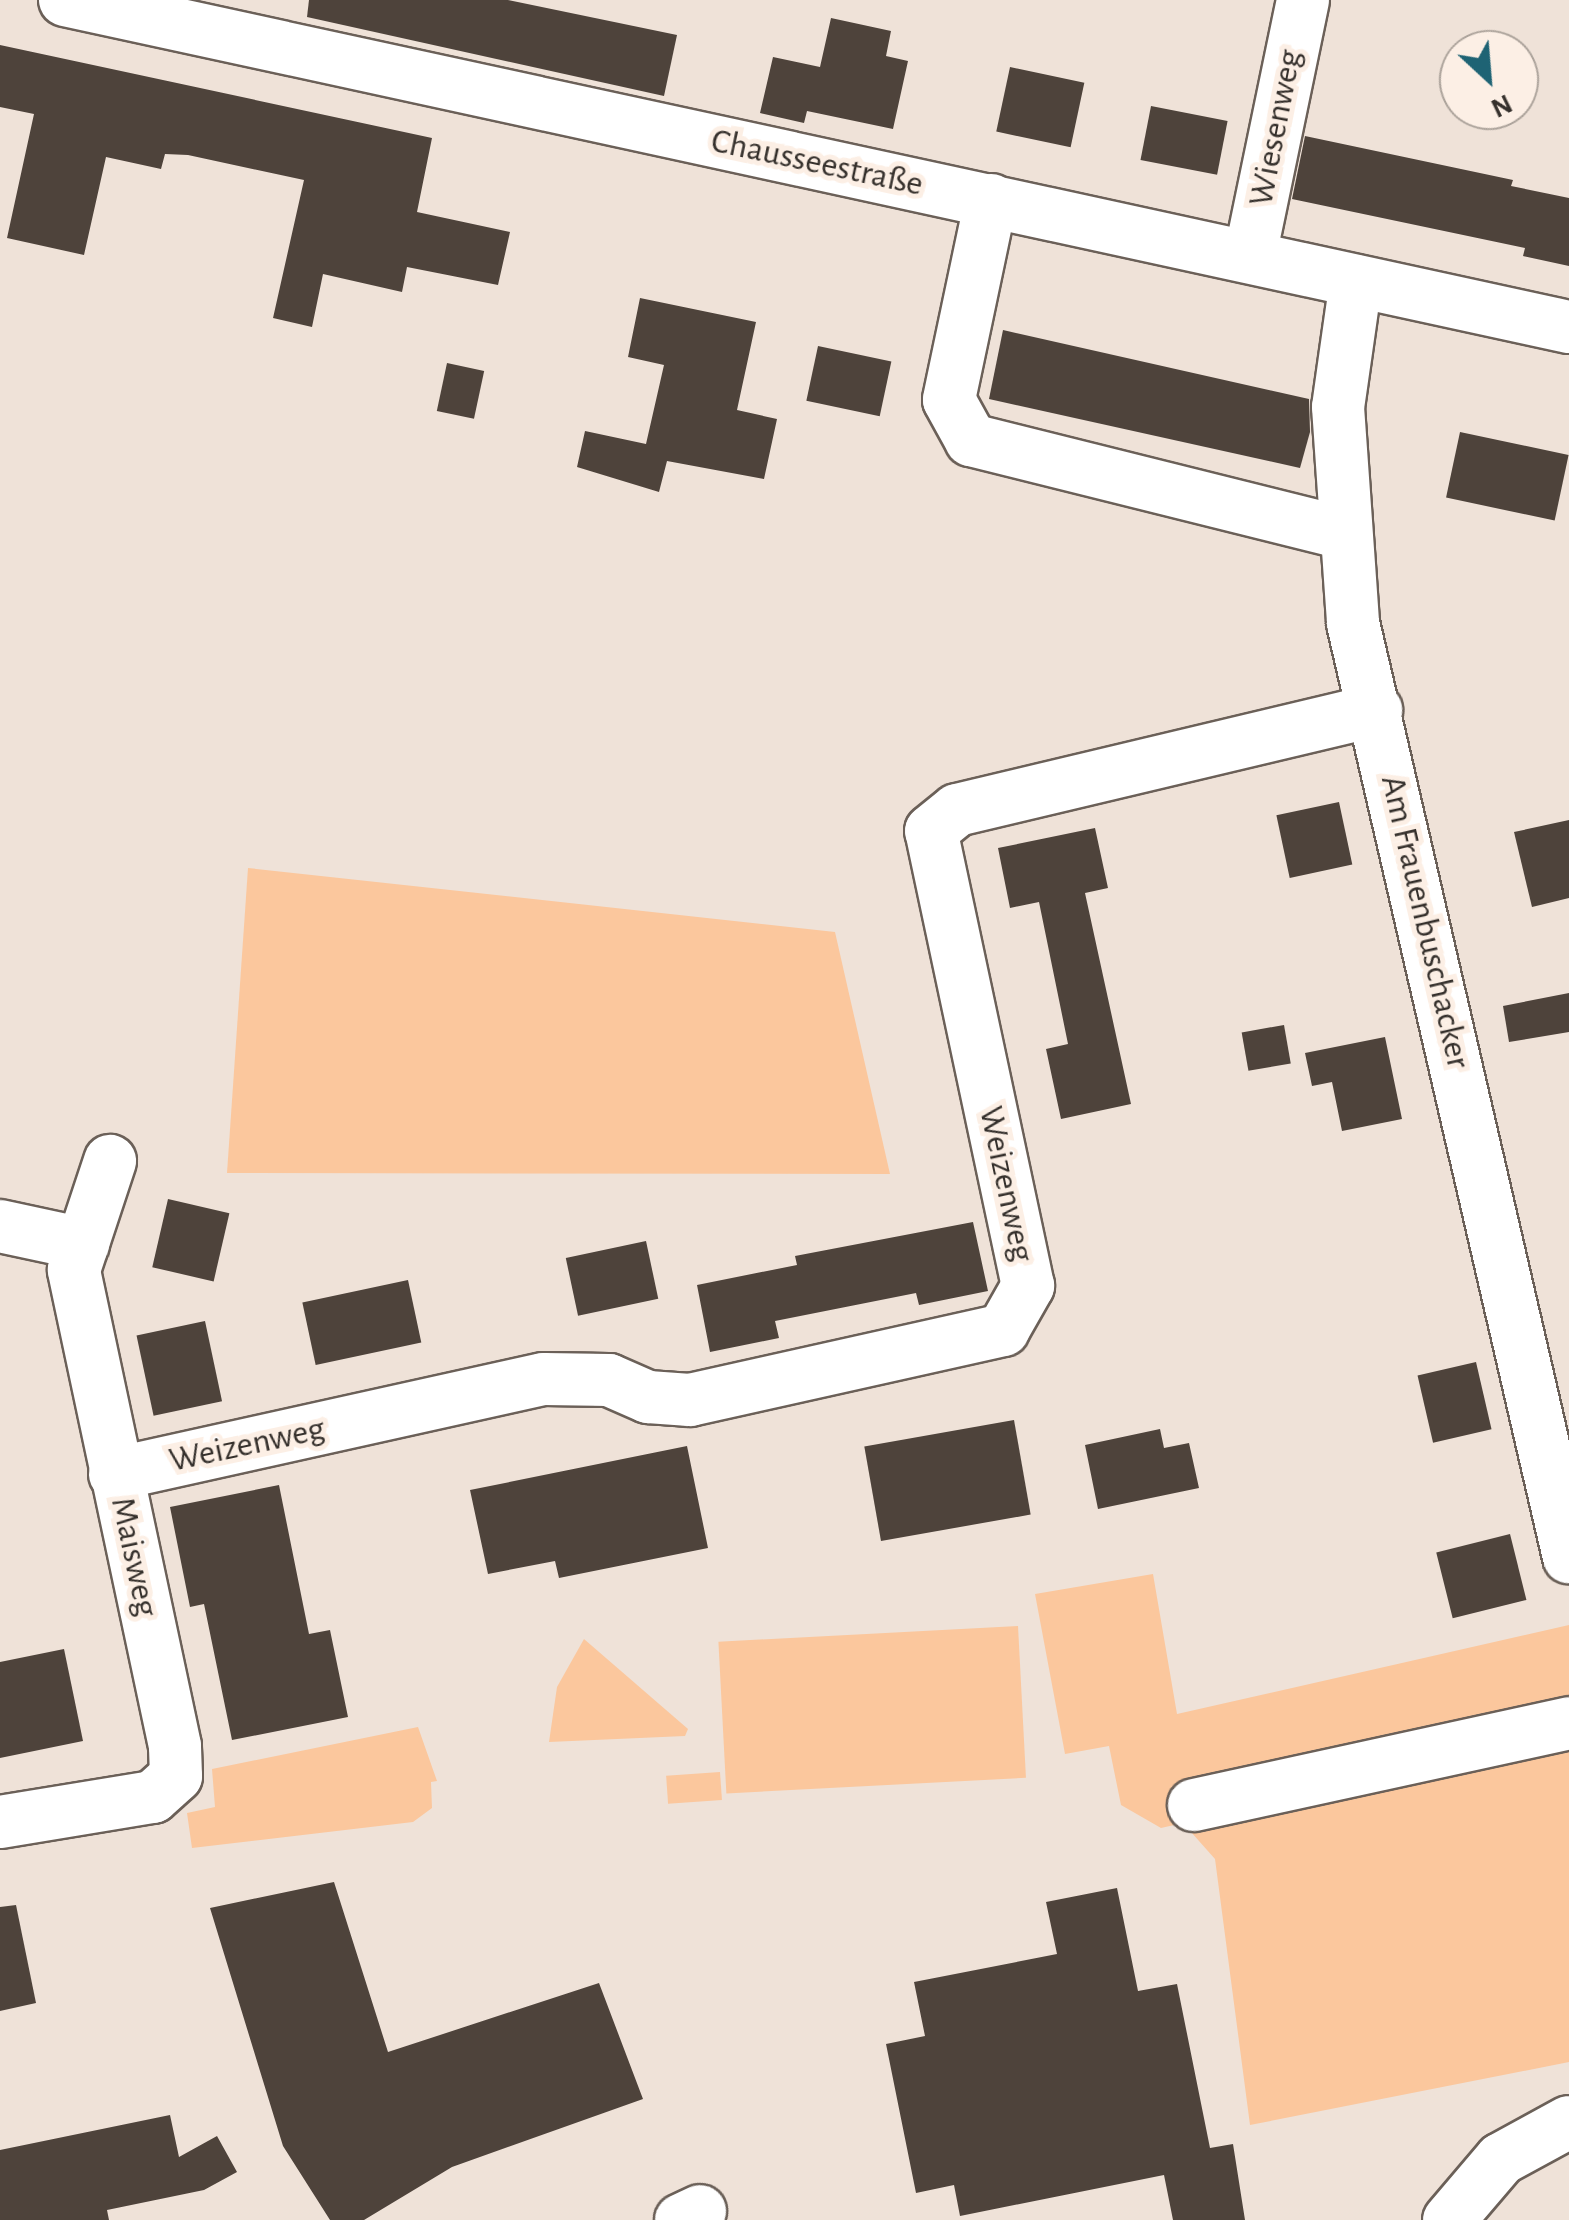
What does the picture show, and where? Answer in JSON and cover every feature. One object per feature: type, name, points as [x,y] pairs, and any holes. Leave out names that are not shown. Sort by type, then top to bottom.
[{"type":"street","name":"Chausseestraße","points":[[65,0],[1569,328]]},
{"type":"street","name":"Wiesenweg","points":[[1250,256],[1304,0]]},
{"type":"street","points":[[990,200],[949,400],[971,440],[1344,533]]},
{"type":"street","name":"Am Frauenbuschacker","points":[[1356,281],[1338,407],[1353,623],[1569,1557]]},
{"type":"street","name":"Weizenweg","points":[[116,1474],[544,1380],[578,1376],[648,1397],[690,1400],[1003,1330],[1028,1286],[931,831],[957,810],[1376,710]]},
{"type":"street","name":"Maisweg","points":[[0,1822],[153,1797],[176,1776],[175,1746],[74,1270],[110,1161]]},
{"type":"street","points":[[0,1226],[82,1244]]},
{"type":"street","points":[[1194,1805],[1569,1722]]},
{"type":"street","points":[[1450,2220],[1501,2158],[1569,2122]]},
{"type":"shaded area","points":[[248,868],[835,932],[890,1174],[227,1173]]},
{"type":"shaded area","points":[[1153,1574],[1177,1714],[1569,1625],[1569,2062],[1250,2125],[1215,1859],[1183,1823],[1161,1828],[1121,1805],[1109,1746],[1065,1754],[1035,1594]]},
{"type":"shaded area","points":[[1018,1626],[1026,1778],[726,1793],[718,1642]]},
{"type":"shaded area","points":[[584,1639],[688,1729],[685,1736],[549,1742],[557,1687]]},
{"type":"shaded area","points":[[418,1727],[437,1781],[431,1782],[432,1808],[413,1822],[192,1848],[187,1813],[215,1807],[212,1769]]},
{"type":"shaded area","points":[[720,1772],[722,1800],[668,1804],[666,1776]]},
{"type":"building","points":[[309,0],[508,0],[677,35],[664,96],[307,17]]},
{"type":"building","points":[[831,18],[891,31],[886,56],[908,61],[893,129],[807,111],[804,123],[760,113],[773,57],[820,67]]},
{"type":"building","points":[[0,45],[432,138],[417,212],[510,232],[498,285],[407,267],[402,292],[323,274],[312,327],[273,318],[304,180],[188,155],[165,154],[161,169],[106,157],[84,255],[7,238],[34,114],[0,107]]},
{"type":"building","points":[[1010,67],[1084,83],[1071,147],[996,132]]},
{"type":"building","points":[[1151,106],[1228,121],[1217,175],[1141,160]]},
{"type":"building","points":[[1305,136],[1513,180],[1511,186],[1569,198],[1569,266],[1523,256],[1525,248],[1292,199]]},
{"type":"building","points":[[640,298],[756,322],[737,410],[777,419],[764,479],[667,461],[659,492],[577,467],[585,431],[646,444],[664,365],[628,357]]},
{"type":"building","points":[[1003,330],[1309,399],[1310,432],[1300,468],[989,399]]},
{"type":"building","points":[[818,346],[891,362],[880,416],[806,401]]},
{"type":"building","points":[[447,363],[484,371],[474,419],[437,411]]},
{"type":"building","points":[[1460,432],[1569,455],[1555,521],[1446,498]]},
{"type":"building","points":[[1339,802],[1352,865],[1290,878],[1276,815]]},
{"type":"building","points":[[1569,820],[1569,898],[1532,907],[1514,832]]},
{"type":"building","points":[[1095,828],[1108,888],[1085,893],[1131,1104],[1061,1119],[1046,1049],[1068,1044],[1039,902],[1010,908],[998,848]]},
{"type":"building","points":[[1569,993],[1569,1032],[1509,1042],[1503,1006]]},
{"type":"building","points":[[1284,1025],[1291,1063],[1248,1071],[1242,1032]]},
{"type":"building","points":[[1385,1037],[1402,1119],[1342,1131],[1332,1082],[1312,1086],[1305,1053]]},
{"type":"building","points":[[168,1199],[229,1213],[214,1281],[152,1267]]},
{"type":"building","points":[[973,1222],[988,1291],[919,1305],[916,1293],[775,1321],[779,1338],[710,1352],[697,1285],[797,1265],[795,1256]]},
{"type":"building","points":[[646,1241],[658,1299],[578,1316],[566,1258]]},
{"type":"building","points":[[408,1280],[421,1343],[316,1365],[302,1302]]},
{"type":"building","points":[[205,1321],[222,1401],[154,1416],[137,1336]]},
{"type":"building","points":[[1476,1362],[1492,1429],[1433,1443],[1418,1375]]},
{"type":"building","points":[[1014,1420],[1031,1515],[881,1541],[864,1446]]},
{"type":"building","points":[[1160,1429],[1164,1448],[1189,1443],[1199,1488],[1098,1509],[1085,1445]]},
{"type":"building","points":[[687,1446],[708,1548],[559,1578],[555,1561],[488,1574],[470,1490]]},
{"type":"building","points":[[279,1485],[309,1634],[330,1630],[348,1717],[232,1740],[204,1604],[190,1607],[170,1507]]},
{"type":"building","points":[[1510,1534],[1526,1600],[1453,1618],[1436,1552]]},
{"type":"building","points":[[64,1649],[83,1741],[0,1758],[0,1662]]},
{"type":"building","points":[[334,1882],[388,2052],[599,1983],[643,2099],[452,2167],[364,2220],[330,2220],[283,2146],[210,1908]]},
{"type":"building","points":[[1117,1888],[1138,1991],[1177,1984],[1210,2148],[1233,2144],[1245,2220],[1173,2220],[1164,2175],[960,2216],[954,2185],[916,2193],[886,2044],[925,2036],[914,1982],[1057,1954],[1046,1902]]},
{"type":"building","points":[[16,1905],[36,2003],[0,2011],[0,1907]]},
{"type":"building","points":[[170,2115],[179,2157],[217,2136],[237,2172],[204,2190],[107,2210],[109,2220],[0,2220],[0,2150]]}]
